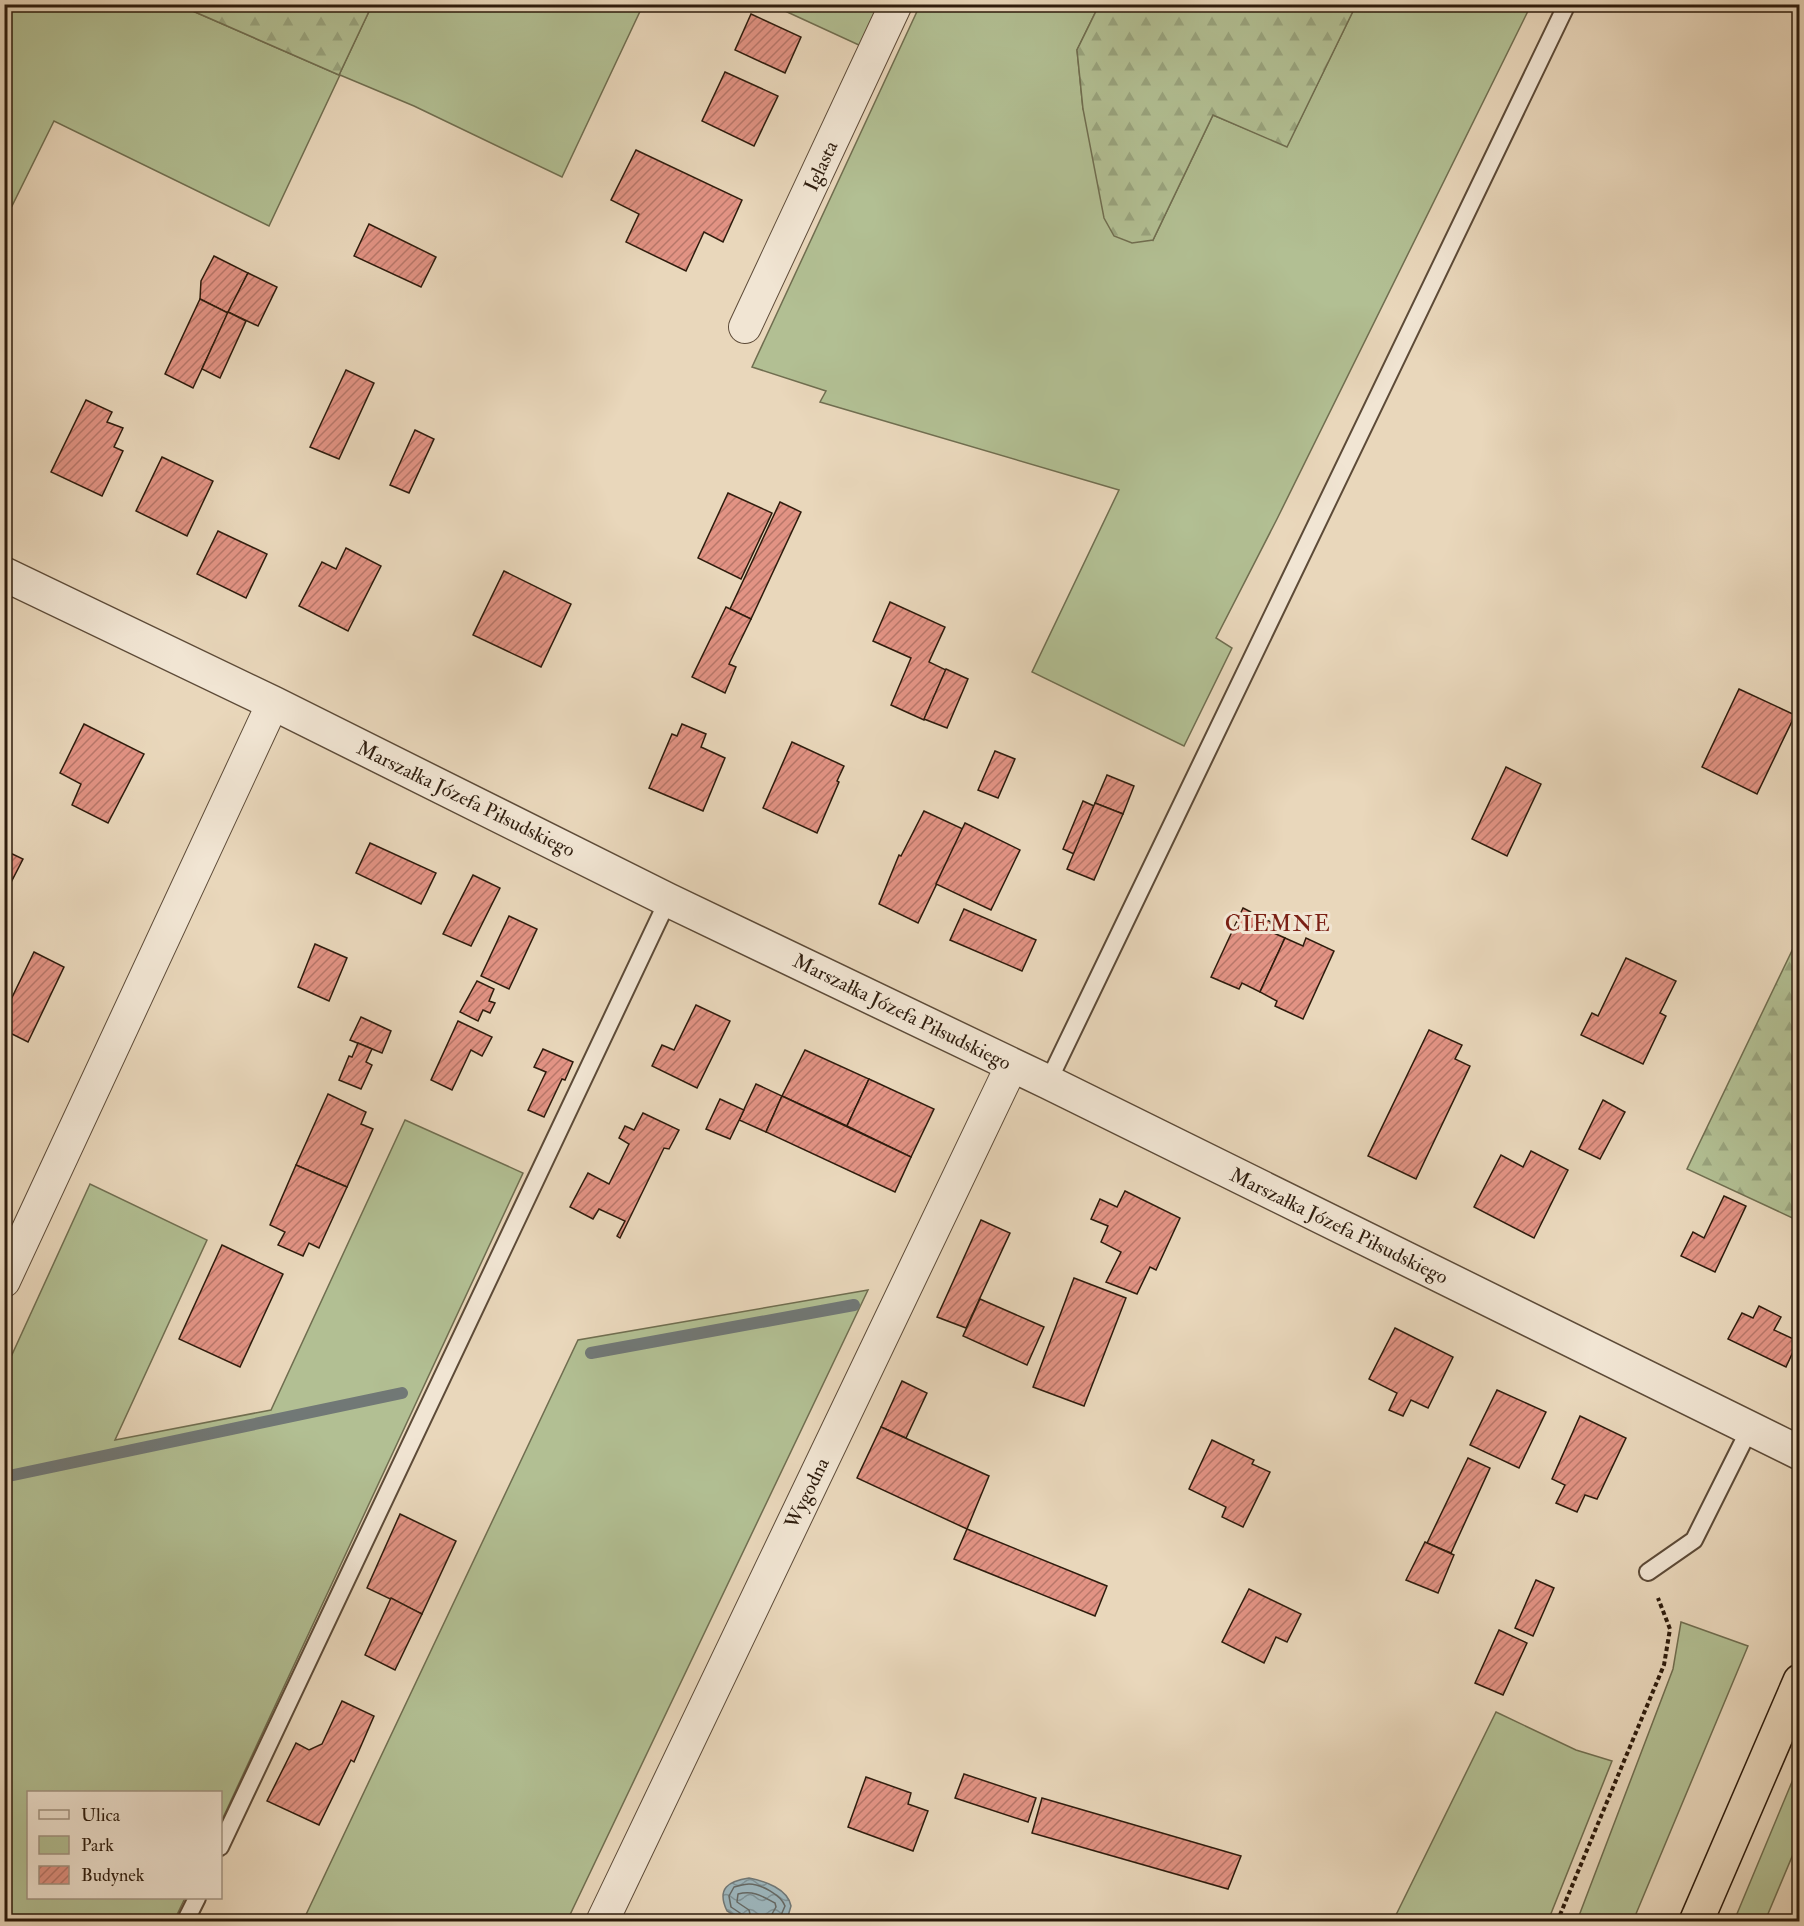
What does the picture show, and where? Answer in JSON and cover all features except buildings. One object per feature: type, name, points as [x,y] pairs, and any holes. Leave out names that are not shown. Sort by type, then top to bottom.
[{"type":"highway","points":[[1696,1922],[1800,1681]]},
{"type":"street","name":"Iglasta","points":[[745,327],[896,4]]},
{"type":"street","name":"Marszałka Józefa Piłsudskiego","points":[[4,574],[273,703],[668,900],[1048,1082],[1800,1453]]},
{"type":"street","points":[[4,1281],[273,703]]},
{"type":"street","name":"Wygodna","points":[[602,1922],[1012,1065]]},
{"type":"lane","points":[[1048,1082],[1567,4]]},
{"type":"lane","points":[[222,1843],[668,900]]},
{"type":"lane","points":[[1648,1572],[1694,1540],[1750,1428]]},
{"type":"lane","points":[[186,1920],[196,1899]]},
{"type":"path","points":[[1557,1922],[1664,1665],[1670,1629],[1648,1572]]},
{"type":"green space","points":[[1099,4],[1356,5],[1287,147],[1213,115],[1153,240],[1132,243],[1114,236],[1104,218],[1083,109],[1077,50]]},
{"type":"green space","points":[[4,5],[179,5],[339,75],[372,5],[643,5],[562,177],[414,106],[340,75],[269,226],[54,121],[12,206],[5,203]]},
{"type":"green space","points":[[179,5],[372,5],[339,75]]},
{"type":"green space","points":[[772,5],[881,5],[861,46]]},
{"type":"green space","points":[[920,5],[1099,5],[1077,50],[1083,109],[1153,240],[1213,115],[1287,146],[1356,5],[1531,5],[1216,638],[1232,648],[1184,746],[1032,672],[1119,490],[820,402],[826,391],[752,367]]},
{"type":"green space","points":[[1799,936],[1799,1221],[1687,1169]]},
{"type":"green space","points":[[405,1120],[523,1173],[222,1820],[222,1791],[27,1791],[27,1899],[185,1899],[174,1921],[5,1921],[5,1370],[90,1184],[207,1240],[115,1440],[271,1410]]},
{"type":"green space","points":[[868,1290],[567,1921],[303,1921],[578,1340]]},
{"type":"green space","points":[[1681,1622],[1748,1646],[1633,1921],[1577,1921],[1673,1669]]},
{"type":"green space","points":[[1496,1712],[1576,1750],[1612,1761],[1548,1921],[1393,1921]]},
{"type":"green space","points":[[1799,1765],[1799,1840],[1765,1921],[1734,1921]]},
{"type":"water","points":[[749,1878],[781,1890],[791,1906],[788,1916],[782,1921],[744,1921],[727,1911],[723,1897],[726,1887],[736,1881]]},
{"type":"waterway","points":[[591,1353],[854,1305]]},
{"type":"waterway","points":[[4,1477],[402,1393]]},
{"type":"district","name":"CIEMNE","points":[[1278,924]]}]
